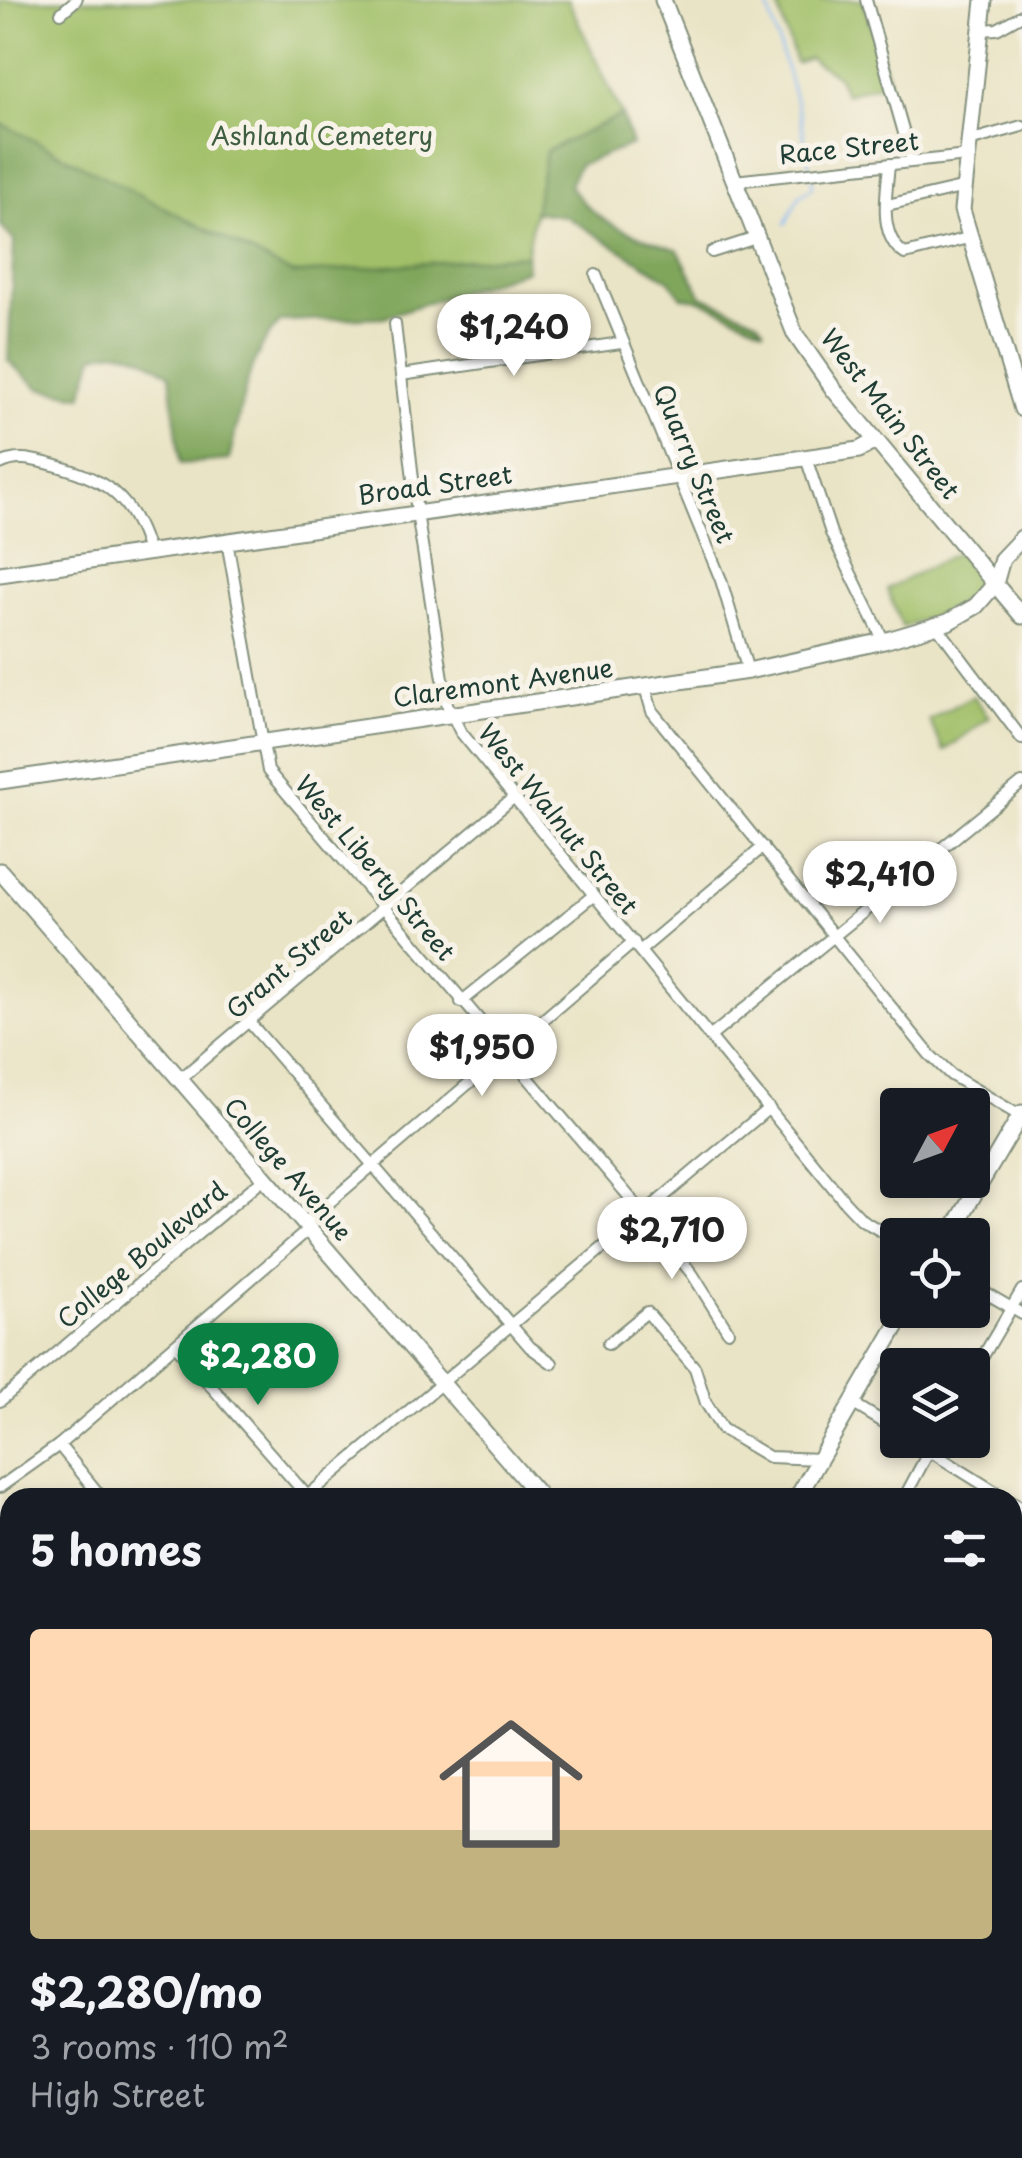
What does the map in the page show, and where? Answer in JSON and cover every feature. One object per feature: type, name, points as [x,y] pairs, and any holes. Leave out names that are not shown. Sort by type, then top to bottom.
[{"type":"street","points":[[62,13],[76,0]]},
{"type":"street","name":"West Main Street","points":[[663,0],[795,334],[876,441],[1022,616]]},
{"type":"street","points":[[866,0],[912,161]]},
{"type":"street","points":[[984,0],[961,188],[968,238],[1022,409]]},
{"type":"street","points":[[981,30],[997,28],[1022,15]]},
{"type":"street","name":"Race Street","points":[[734,180],[912,161],[968,149],[1022,126]]},
{"type":"street","points":[[888,164],[889,234],[904,254],[968,238]]},
{"type":"street","points":[[886,205],[961,188]]},
{"type":"street","points":[[712,252],[756,238]]},
{"type":"street","name":"Quarry Street","points":[[596,275],[722,580],[748,671]]},
{"type":"street","name":"West Walnut Street","points":[[394,324],[417,513],[452,715],[513,798],[845,1202],[862,1220],[880,1230]]},
{"type":"street","points":[[401,376],[621,342]]},
{"type":"street","name":"Broad Street","points":[[0,574],[860,450],[876,441]]},
{"type":"street","points":[[806,458],[831,532],[884,641]]},
{"type":"street","points":[[0,464],[29,459],[85,473],[102,482],[132,513],[148,552]]},
{"type":"street","points":[[995,584],[1002,559],[1022,538]]},
{"type":"street","name":"West Liberty Street","points":[[226,541],[268,771],[643,1213],[692,1275],[728,1332]]},
{"type":"street","name":"Claremont Avenue","points":[[0,781],[748,671],[936,626],[967,612],[995,584]]},
{"type":"street","points":[[936,626],[1022,738]]},
{"type":"street","points":[[645,687],[652,711],[941,1066],[1021,1115],[960,1218]]},
{"type":"street","points":[[712,1036],[1022,783]]},
{"type":"street","name":"Grant Street","points":[[179,1080],[513,798]]},
{"type":"street","points":[[0,1487],[59,1445],[176,1346],[372,1166],[504,1053],[762,847]]},
{"type":"street","name":"College Avenue","points":[[0,871],[532,1488]]},
{"type":"street","points":[[461,1002],[594,895]]},
{"type":"street","points":[[250,1023],[536,1352],[552,1363]]},
{"type":"street","points":[[317,1488],[438,1382],[769,1108]]},
{"type":"street","name":"College Boulevard","points":[[0,1401],[264,1178]]},
{"type":"street","points":[[987,1348],[1022,1290]]},
{"type":"street","points":[[990,1296],[1022,1314]]},
{"type":"street","points":[[608,1344],[647,1312],[695,1368],[706,1403],[722,1429],[769,1457],[820,1459]]},
{"type":"street","points":[[804,1488],[896,1328]]},
{"type":"street","points":[[176,1346],[299,1488]]},
{"type":"street","points":[[852,1403],[880,1420]]},
{"type":"street","points":[[59,1445],[94,1488]]},
{"type":"street","points":[[909,1488],[925,1458]]},
{"type":"street","points":[[950,1458],[990,1488]]},
{"type":"green space","name":"Ashland Cemetery","points":[[0,0],[568,0],[622,115],[546,151],[526,255],[293,274],[0,123]]},
{"type":"green space","points":[[776,0],[863,0],[889,81],[845,94],[838,76],[809,58],[796,63]]},
{"type":"green space","points":[[622,115],[632,145],[579,165],[569,184],[603,219],[678,250],[702,296],[757,320],[765,330],[700,300],[682,297],[668,279],[565,216],[534,212],[546,151]]},
{"type":"green space","points":[[0,123],[293,274],[526,255],[527,270],[384,317],[281,321],[252,368],[229,460],[180,464],[170,375],[152,363],[125,352],[94,356],[82,396],[39,388],[8,361],[14,241],[0,225]]},
{"type":"green space","points":[[966,548],[987,575],[950,609],[902,627],[887,589]]},
{"type":"green space","points":[[973,696],[989,717],[944,751],[929,720]]},
{"type":"waterway","points":[[766,0],[801,119],[809,165]]},
{"type":"waterway","points":[[785,224],[800,195],[813,187],[812,179]]}]
